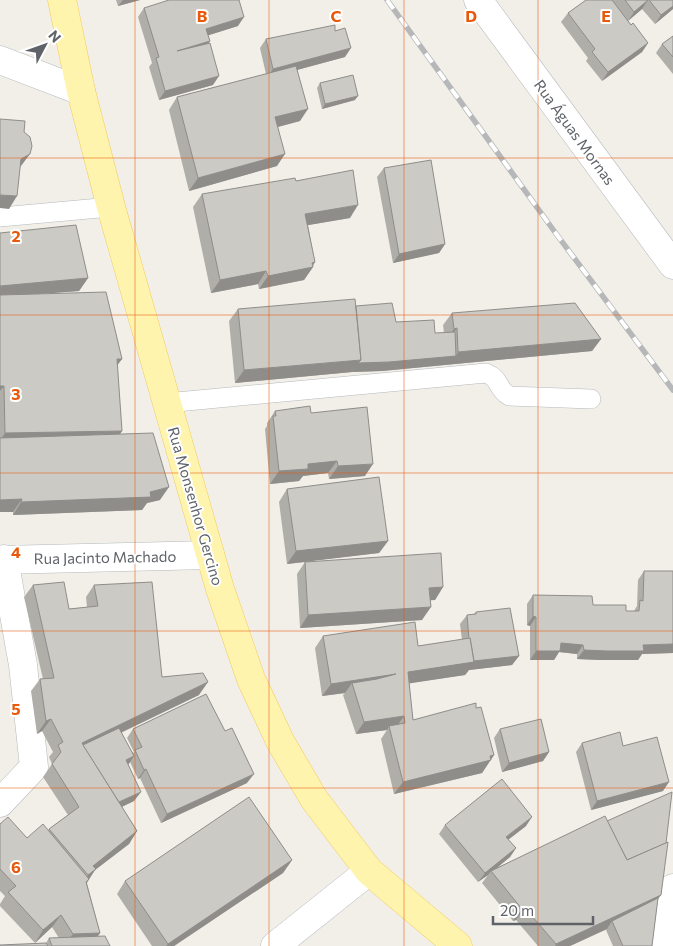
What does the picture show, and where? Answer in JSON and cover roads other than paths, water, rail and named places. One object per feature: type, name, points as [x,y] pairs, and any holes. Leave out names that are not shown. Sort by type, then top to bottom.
[{"type":"main road","name":"Rua Monsenhor Gercino","points":[[62,0],[81,91],[111,207],[210,554],[251,679],[280,741],[314,799],[368,871],[458,946]]},
{"type":"street","name":"Rua Águas Mornas","points":[[478,0],[673,265]]},
{"type":"street","points":[[0,60],[81,91]]},
{"type":"street","name":"Rua Jacinto Machado","points":[[2,560],[210,554]]},
{"type":"street","points":[[0,803],[34,767],[23,665],[2,560]]},
{"type":"street","points":[[274,946],[368,871]]},
{"type":"street","points":[[663,946],[673,888]]},
{"type":"lane","points":[[0,217],[111,207]]},
{"type":"lane","points":[[166,403],[486,373],[494,376],[500,389],[509,396],[590,399]]},
{"type":"railway","points":[[387,0],[557,235],[673,390]]}]
